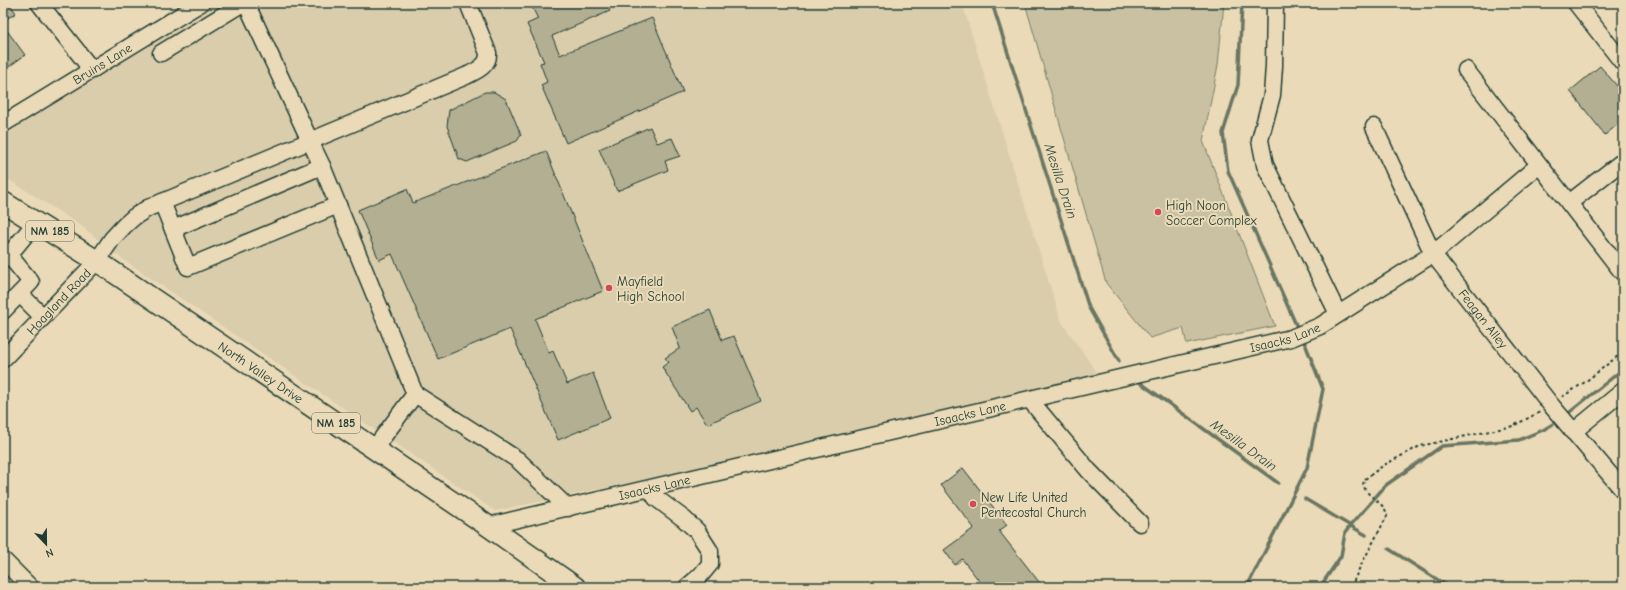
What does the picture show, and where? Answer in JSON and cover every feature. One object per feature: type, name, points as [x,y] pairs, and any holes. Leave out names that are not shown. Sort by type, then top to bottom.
[{"type":"main road","name":"North Valley Drive","points":[[3,202],[97,261],[488,526],[575,587]]},
{"type":"street","points":[[39,3],[92,70]]},
{"type":"street","name":"Bruins Lane","points":[[3,124],[201,3]]},
{"type":"street","points":[[161,53],[245,3],[322,166],[415,394],[518,460],[568,508]]},
{"type":"street","name":"Hoagland Road","points":[[3,359],[97,261],[112,239],[134,217],[148,208],[466,76],[481,68],[488,58],[488,53],[468,3]]},
{"type":"street","points":[[1275,3],[1272,95],[1260,140],[1262,152],[1268,171],[1338,314]]},
{"type":"street","points":[[1576,3],[1623,64]]},
{"type":"street","points":[[1466,70],[1623,273]]},
{"type":"street","name":"Feagan Alley","points":[[1374,127],[1433,254],[1552,406],[1623,490]]},
{"type":"street","points":[[1569,203],[1623,161]]},
{"type":"street","name":"Isaacks Lane","points":[[488,526],[1280,341],[1320,326],[1433,254],[1539,165]]},
{"type":"street","points":[[173,229],[322,166]]},
{"type":"street","points":[[162,202],[188,267],[338,205]]},
{"type":"street","points":[[3,311],[31,282],[6,253],[36,222]]},
{"type":"street","points":[[20,294],[43,317]]},
{"type":"street","points":[[1573,432],[1623,392]]},
{"type":"street","points":[[374,449],[415,394]]},
{"type":"street","points":[[1030,400],[1089,471],[1140,523]]},
{"type":"street","points":[[650,489],[656,498],[697,531],[706,542],[710,551],[710,564],[700,576],[687,587]]},
{"type":"street","points":[[3,560],[30,587]]},
{"type":"path","points":[[1351,587],[1360,567],[1387,519],[1385,509],[1363,487],[1364,482],[1368,477],[1384,465],[1420,446],[1513,426],[1538,414],[1552,406],[1585,382],[1623,352]]},
{"type":"shaded area","name":"Mayfield High School","points":[[220,3],[962,3],[1061,321],[1100,377],[925,415],[819,443],[495,511],[118,256],[80,225],[3,176],[3,134]]},
{"type":"shaded area","name":"High Noon Soccer Complex","points":[[1025,3],[1224,3],[1218,65],[1203,141],[1275,326],[1187,344],[1183,328],[1150,338],[1106,283]]},
{"type":"building","points":[[3,3],[9,3],[16,13],[3,21]]},
{"type":"building","points":[[530,3],[606,3],[610,11],[552,36],[560,55],[652,18],[683,92],[566,143],[541,85],[547,82],[540,63],[544,62],[527,24],[538,19]]},
{"type":"building","points":[[3,25],[25,55],[3,71]]},
{"type":"building","points":[[1600,66],[1623,93],[1623,120],[1605,135],[1570,91]]},
{"type":"building","points":[[485,92],[494,92],[506,99],[521,135],[517,141],[467,162],[459,159],[447,126],[449,110]]},
{"type":"building","points":[[650,127],[657,143],[672,138],[680,156],[665,161],[668,170],[617,191],[599,149]]},
{"type":"building","points":[[546,151],[603,291],[535,319],[549,353],[553,351],[567,384],[593,373],[610,418],[558,440],[510,329],[438,359],[392,254],[379,260],[358,210],[407,189],[413,203]]},
{"type":"building","points":[[710,310],[722,340],[734,336],[761,401],[707,424],[696,407],[690,411],[662,367],[669,362],[665,358],[680,348],[672,327]]},
{"type":"building","points":[[963,468],[1007,525],[999,531],[1043,587],[984,587],[962,559],[955,565],[944,550],[974,528],[941,485]]},
{"type":"waterway","name":"Mesilla Drain","points":[[992,3],[1089,308],[1119,361]]},
{"type":"waterway","points":[[1242,3],[1238,85],[1223,133],[1228,171],[1297,327]]},
{"type":"waterway","points":[[1247,587],[1307,468],[1323,389],[1304,341]]},
{"type":"waterway","points":[[1565,416],[1623,369]]},
{"type":"waterway","name":"Mesilla Drain","points":[[1138,381],[1278,483]]},
{"type":"waterway","points":[[1320,587],[1341,556],[1345,533],[1386,485],[1442,446],[1519,440],[1543,430],[1558,421]]},
{"type":"waterway","name":"Mesilla Drain","points":[[1305,499],[1366,535]]},
{"type":"waterway","name":"Mesilla Drain","points":[[1389,549],[1449,587]]},
{"type":"place","name":"High Noon Soccer Complex","points":[[1158,212]]},
{"type":"place","name":"Mayfield High School","points":[[609,288]]},
{"type":"place","name":"New Life United Pentecostal Church","points":[[973,504]]}]
